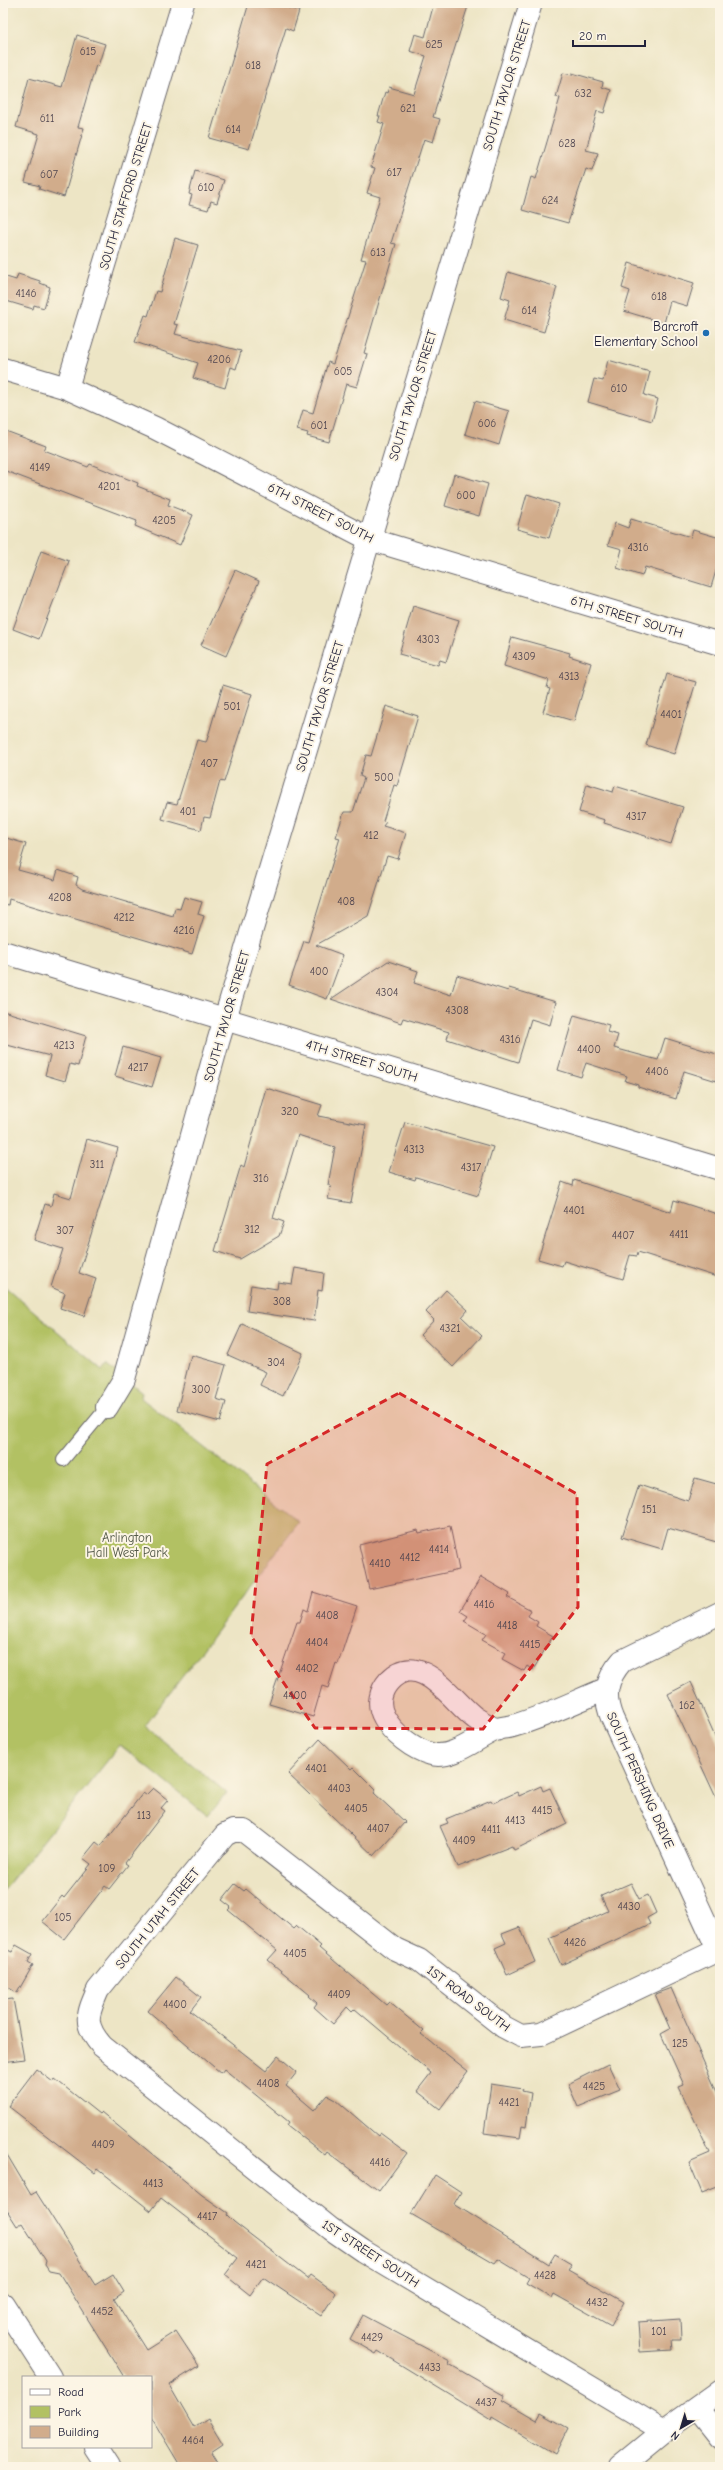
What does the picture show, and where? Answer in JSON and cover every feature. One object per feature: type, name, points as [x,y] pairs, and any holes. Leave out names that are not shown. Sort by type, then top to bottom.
[{"type":"street","name":"SOUTH STAFFORD STREET","points":[[67,388],[183,3]]},
{"type":"street","name":"SOUTH TAYLOR STREET","points":[[107,1407],[124,1379],[225,1018],[530,3]]},
{"type":"street","name":"6TH STREET SOUTH","points":[[3,369],[67,388],[155,428],[369,538],[720,644]]},
{"type":"street","name":"4TH STREET SOUTH","points":[[3,952],[720,1169]]},
{"type":"street","points":[[496,1730],[475,1718],[430,1676],[416,1670],[395,1675],[384,1686],[380,1707],[384,1718],[394,1730],[406,1742],[431,1754],[446,1754],[496,1730],[515,1726],[606,1689],[612,1672],[622,1661],[720,1613]]},
{"type":"street","name":"SOUTH PERSHING DRIVE","points":[[606,1689],[612,1718],[719,1952]]},
{"type":"street","name":"SOUTH UTAH STREET","points":[[87,2022],[90,2006],[98,1990],[225,1835],[233,1831],[244,1831]]},
{"type":"street","name":"1ST ROAD SOUTH","points":[[244,1831],[395,1949],[419,1960],[504,2027],[521,2036],[541,2034],[719,1952]]},
{"type":"street","name":"1ST STREET SOUTH","points":[[87,2022],[93,2036],[102,2046],[331,2229],[363,2251],[664,2431]]},
{"type":"street","points":[[4,2309],[49,2376]]},
{"type":"street","points":[[620,2467],[664,2431],[720,2391]]},
{"type":"street","points":[[698,2408],[720,2437]]},
{"type":"street","points":[[96,2448],[108,2467]]},
{"type":"lane","points":[[63,1460],[107,1407]]},
{"type":"highlighted area","points":[[399,1393],[577,1494],[578,1607],[483,1729],[315,1728],[251,1636],[267,1464]]},
{"type":"green space","name":"Arlington Hall West Park","points":[[3,1285],[103,1370],[107,1364],[142,1392],[141,1398],[299,1522],[145,1726],[227,1793],[208,1816],[120,1745],[3,1891]]},
{"type":"building","points":[[249,3],[272,3],[299,11],[293,31],[286,28],[249,149],[209,138]]},
{"type":"building","points":[[434,3],[469,3],[433,117],[440,119],[433,142],[424,139],[391,243],[396,244],[364,353],[367,354],[357,387],[346,384],[329,442],[307,436],[308,433],[297,430],[303,410],[313,413],[328,362],[333,364],[366,260],[361,259],[380,197],[367,193],[375,168],[371,167],[384,124],[378,122],[380,116],[378,116],[385,92],[387,93],[389,87],[414,94],[426,56],[410,51],[415,34],[425,37]]},
{"type":"building","points":[[77,35],[105,44],[98,66],[96,65],[78,127],[84,128],[64,197],[39,189],[40,186],[25,182],[39,134],[16,127],[29,78],[62,87]]},
{"type":"building","points":[[563,73],[572,75],[572,73],[603,82],[602,87],[611,90],[604,113],[597,111],[586,150],[598,153],[592,171],[586,169],[568,223],[522,210],[531,177],[536,179],[560,98],[556,97]]},
{"type":"building","points":[[195,171],[224,180],[217,203],[211,201],[208,210],[189,205],[192,195],[189,194]]},
{"type":"building","points":[[175,238],[198,245],[174,324],[178,325],[175,334],[241,351],[236,369],[231,367],[225,388],[193,378],[198,363],[135,342],[145,315],[148,316],[156,291],[160,292]]},
{"type":"building","points":[[629,263],[694,283],[687,306],[670,301],[664,323],[624,311],[630,291],[622,288]]},
{"type":"building","points":[[508,272],[557,287],[544,332],[504,320],[510,300],[501,297]]},
{"type":"building","points":[[18,274],[40,281],[40,283],[50,287],[44,308],[34,305],[33,309],[3,300],[3,276],[16,280]]},
{"type":"building","points":[[608,360],[650,372],[644,395],[658,399],[652,421],[588,402],[594,379],[603,381]]},
{"type":"building","points":[[475,401],[509,411],[499,445],[465,434]]},
{"type":"building","points":[[3,430],[46,446],[44,450],[88,467],[90,464],[138,483],[137,486],[170,499],[168,505],[193,515],[180,545],[135,526],[137,521],[3,470]]},
{"type":"building","points":[[454,474],[488,484],[479,516],[445,506]]},
{"type":"building","points":[[527,494],[559,504],[549,538],[517,529]]},
{"type":"building","points":[[631,519],[691,537],[693,530],[720,538],[720,558],[711,587],[645,567],[642,576],[617,568],[622,549],[608,545],[615,523],[628,528]]},
{"type":"building","points":[[41,551],[69,561],[39,639],[13,629]]},
{"type":"building","points":[[235,570],[259,581],[226,656],[201,645]]},
{"type":"building","points":[[413,606],[459,620],[446,662],[440,660],[438,665],[399,654]]},
{"type":"building","points":[[512,637],[570,653],[569,656],[591,663],[574,721],[543,712],[550,689],[547,688],[549,680],[504,666]]},
{"type":"building","points":[[667,674],[696,682],[674,754],[646,745]]},
{"type":"building","points":[[223,685],[252,694],[224,782],[220,781],[210,818],[204,817],[201,830],[162,819],[167,802],[177,804],[197,740],[206,742],[207,740]]},
{"type":"building","points":[[386,706],[418,716],[397,786],[394,785],[383,821],[386,822],[383,826],[406,833],[398,859],[387,856],[368,916],[316,945],[343,955],[327,999],[289,985],[304,941],[308,942],[340,838],[336,837],[344,812],[353,812],[364,778],[360,776],[366,755],[371,756]]},
{"type":"building","points":[[587,784],[613,792],[615,786],[683,807],[671,844],[604,823],[605,820],[579,812]]},
{"type":"building","points":[[3,837],[26,844],[18,870],[55,880],[58,870],[78,877],[76,885],[82,889],[173,916],[175,908],[180,909],[184,897],[202,902],[198,914],[204,916],[192,954],[9,899],[8,905],[3,904]]},
{"type":"building","points":[[388,961],[418,971],[414,983],[451,995],[457,975],[508,991],[509,988],[556,1002],[550,1025],[531,1019],[518,1062],[447,1039],[449,1032],[403,1018],[401,1023],[331,999]]},
{"type":"building","points":[[3,1011],[86,1036],[78,1066],[70,1064],[65,1081],[45,1075],[50,1056],[3,1044]]},
{"type":"building","points":[[574,1015],[609,1025],[607,1032],[618,1035],[614,1048],[658,1060],[665,1038],[720,1055],[720,1082],[684,1071],[676,1099],[638,1087],[638,1085],[625,1081],[627,1076],[586,1063],[581,1077],[558,1070]]},
{"type":"building","points":[[123,1047],[161,1058],[152,1087],[115,1076]]},
{"type":"building","points":[[266,1088],[322,1105],[318,1116],[366,1125],[351,1203],[328,1199],[331,1186],[328,1185],[335,1147],[298,1135],[273,1218],[284,1222],[279,1236],[240,1259],[215,1251],[241,1165],[244,1167]]},
{"type":"building","points":[[405,1122],[493,1147],[478,1196],[416,1177],[415,1180],[389,1172]]},
{"type":"building","points":[[87,1139],[118,1148],[79,1273],[96,1279],[84,1316],[60,1308],[65,1293],[51,1287],[63,1249],[34,1240],[45,1204],[51,1206],[54,1193],[71,1198]]},
{"type":"building","points":[[574,1180],[671,1212],[674,1200],[720,1215],[720,1278],[638,1252],[637,1256],[630,1255],[623,1279],[564,1261],[562,1266],[538,1259],[562,1182],[573,1186]]},
{"type":"building","points":[[295,1268],[324,1273],[322,1291],[318,1290],[314,1321],[247,1311],[251,1285],[277,1289],[278,1282],[292,1284]]},
{"type":"building","points":[[446,1290],[468,1310],[462,1317],[482,1336],[453,1367],[420,1335],[434,1320],[426,1312]]},
{"type":"building","points":[[242,1324],[303,1353],[283,1396],[260,1385],[266,1372],[228,1355]]},
{"type":"building","points":[[191,1355],[226,1365],[216,1399],[226,1402],[220,1422],[177,1410]]},
{"type":"building","points":[[695,1478],[720,1485],[720,1543],[668,1528],[662,1549],[622,1537],[639,1485],[688,1501]]},
{"type":"building","points":[[450,1526],[459,1570],[369,1589],[359,1545],[418,1530],[419,1533]]},
{"type":"building","points":[[481,1577],[510,1594],[507,1597],[531,1610],[528,1616],[538,1622],[536,1626],[553,1636],[533,1670],[527,1666],[524,1671],[502,1659],[506,1653],[482,1640],[486,1634],[464,1621],[468,1616],[460,1611]]},
{"type":"building","points":[[313,1592],[357,1606],[338,1664],[336,1663],[328,1688],[322,1686],[313,1717],[269,1704],[297,1622],[300,1622],[304,1609],[308,1611]]},
{"type":"building","points":[[691,1682],[720,1747],[720,1806],[668,1694]]},
{"type":"building","points":[[320,1739],[351,1769],[353,1767],[376,1790],[374,1793],[405,1822],[374,1856],[288,1774]]},
{"type":"building","points":[[541,1786],[543,1791],[550,1788],[567,1824],[514,1850],[512,1846],[458,1867],[440,1826],[448,1823],[446,1819],[491,1800],[493,1803],[517,1792],[519,1796]]},
{"type":"building","points":[[153,1788],[168,1800],[161,1808],[165,1811],[125,1863],[128,1865],[109,1889],[105,1886],[64,1939],[42,1921],[62,1896],[64,1898],[91,1864],[83,1858],[96,1842],[101,1846],[143,1793],[146,1795]]},
{"type":"building","points":[[631,1883],[639,1899],[648,1895],[656,1913],[647,1918],[650,1924],[561,1965],[549,1938],[608,1911],[601,1896]]},
{"type":"building","points":[[235,1884],[244,1891],[246,1889],[294,1929],[297,1926],[321,1946],[319,1948],[386,2005],[389,2002],[424,2031],[421,2034],[468,2071],[440,2109],[417,2091],[431,2073],[355,2009],[352,2012],[347,2007],[333,2024],[314,2007],[317,2003],[309,1996],[310,1995],[268,1960],[277,1950],[228,1910],[231,1907],[222,1900]]},
{"type":"building","points":[[520,1927],[535,1962],[507,1975],[495,1948],[506,1943],[502,1934]]},
{"type":"building","points":[[16,1945],[32,1954],[28,1962],[33,1965],[17,1993],[3,1984],[3,1948],[12,1952]]},
{"type":"building","points":[[176,1977],[201,1997],[190,2011],[266,2071],[278,2056],[297,2072],[286,2086],[314,2110],[327,2095],[336,2100],[378,2136],[380,2133],[407,2153],[379,2191],[327,2152],[325,2155],[287,2125],[289,2122],[224,2069],[221,2073],[148,2011]]},
{"type":"building","points":[[671,1988],[720,2099],[720,2186],[702,2193],[689,2162],[710,2153],[679,2087],[684,2085],[661,2034],[670,2029],[655,1994]]},
{"type":"building","points":[[13,1999],[24,2059],[3,2062],[3,2000]]},
{"type":"building","points":[[608,2064],[620,2090],[578,2107],[568,2084]]},
{"type":"building","points":[[36,2069],[53,2082],[55,2079],[99,2114],[101,2112],[202,2195],[228,2213],[227,2215],[234,2222],[308,2279],[311,2275],[336,2293],[321,2316],[263,2277],[250,2295],[225,2275],[238,2258],[161,2198],[151,2211],[98,2169],[95,2173],[8,2106]]},
{"type":"building","points":[[491,2084],[523,2089],[522,2091],[531,2093],[526,2127],[522,2126],[520,2138],[484,2133]]},
{"type":"building","points":[[3,2148],[31,2195],[36,2192],[95,2285],[113,2274],[124,2292],[114,2299],[146,2350],[176,2331],[199,2366],[169,2385],[194,2428],[208,2419],[223,2444],[211,2452],[220,2467],[181,2467],[152,2419],[152,2376],[123,2376],[59,2273],[49,2271],[45,2265],[46,2261],[22,2223],[17,2226],[3,2204]]},
{"type":"building","points":[[435,2175],[461,2192],[454,2204],[549,2264],[555,2254],[572,2264],[568,2270],[624,2302],[611,2326],[554,2294],[552,2298],[526,2283],[529,2278],[498,2259],[495,2263],[411,2214]]},
{"type":"building","points":[[363,2315],[450,2361],[449,2364],[505,2396],[503,2400],[537,2420],[541,2413],[568,2428],[555,2454],[492,2417],[491,2420],[378,2351],[376,2354],[350,2339]]},
{"type":"building","points":[[680,2319],[681,2340],[672,2340],[673,2350],[640,2352],[638,2322]]},
{"type":"place","name":"Barcroft Elementary School","points":[[706,333]]}]
